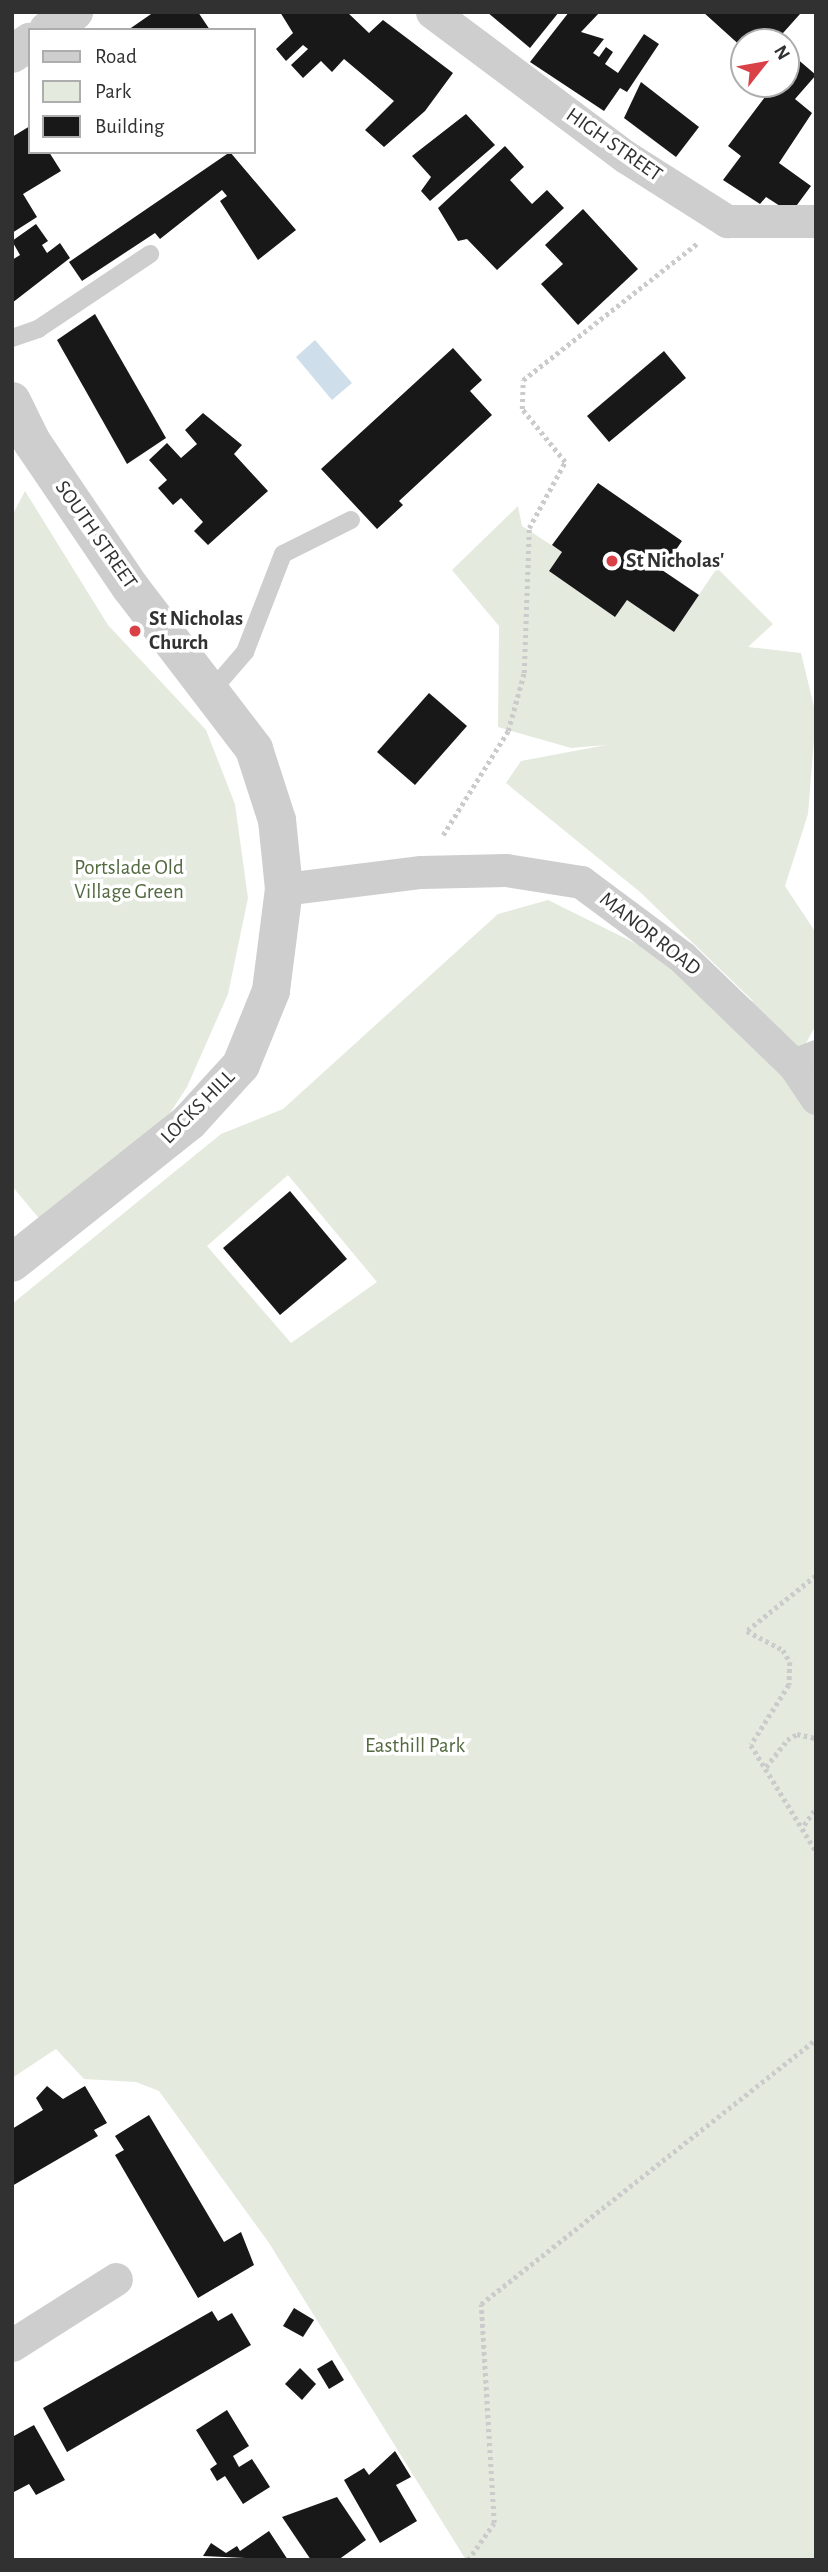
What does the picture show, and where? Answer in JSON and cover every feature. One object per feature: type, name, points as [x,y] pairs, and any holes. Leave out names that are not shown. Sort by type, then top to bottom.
[{"type":"street","points":[[51,28],[74,12]]},
{"type":"street","name":"HIGH STREET","points":[[432,12],[531,85],[727,221]]},
{"type":"street","points":[[12,54],[28,43]]},
{"type":"street","points":[[727,221],[816,221]]},
{"type":"street","name":"SOUTH STREET","points":[[12,401],[32,442],[131,588],[214,688],[254,749],[277,820],[284,889]]},
{"type":"street","name":"MANOR ROAD","points":[[284,889],[421,872],[506,870],[581,882],[673,949],[805,1060],[816,1098]]},
{"type":"street","name":"LOCKS HILL","points":[[12,1263],[189,1122],[241,1065],[271,991],[284,889]]},
{"type":"street","points":[[12,2345],[116,2279]]},
{"type":"lane","points":[[12,338],[38,329],[150,254]]},
{"type":"lane","points":[[214,688],[245,652],[283,554],[351,520]]},
{"type":"path","points":[[421,872],[508,730],[524,673],[529,528],[565,462],[522,409],[523,380],[727,221]]},
{"type":"path","points":[[816,1576],[747,1630],[783,1650],[790,1662],[789,1685],[751,1745],[804,1826],[816,1851]]},
{"type":"path","points":[[766,1768],[786,1740],[797,1734],[816,1738]]},
{"type":"path","points":[[804,1826],[816,1808]]},
{"type":"path","points":[[468,2560],[494,2523],[481,2304],[816,2039]]},
{"type":"green space","name":"Portslade Old Village Green","points":[[25,491],[108,625],[206,730],[235,804],[248,898],[228,994],[187,1087],[170,1113],[42,1222],[12,1186],[12,516]]},
{"type":"green space","name":"Easthill Park","points":[[518,506],[522,526],[562,552],[549,571],[615,616],[627,600],[674,632],[717,568],[773,624],[748,647],[801,653],[816,715],[808,814],[785,886],[816,933],[816,1025],[787,1078],[816,1116],[816,2560],[466,2560],[269,2243],[159,2091],[136,2082],[84,2079],[56,2049],[12,2078],[12,1304],[221,1134],[283,1109],[498,914],[548,900],[754,1002],[640,892],[506,783],[521,761],[606,745],[571,748],[498,727],[499,626],[452,570]],"holes":[[[288,1175],[377,1282],[291,1343],[207,1246]]]},
{"type":"water","points":[[315,340],[352,383],[332,400],[296,357]]},
{"type":"building","points":[[154,12],[198,12],[209,28],[131,28]]},
{"type":"building","points":[[280,12],[347,12],[369,33],[383,20],[453,73],[425,111],[384,147],[365,130],[394,101],[344,59],[332,72],[321,61],[303,78],[291,65],[308,49],[303,45],[286,61],[276,49],[293,33]]},
{"type":"building","points":[[487,12],[559,12],[530,48]]},
{"type":"building","points":[[569,12],[600,12],[581,32],[604,39],[593,53],[599,57],[606,47],[613,52],[605,64],[618,73],[644,34],[659,44],[627,92],[620,88],[604,111],[530,62]]},
{"type":"building","points":[[703,12],[800,14],[788,28],[730,28],[730,36]]},
{"type":"building","points":[[800,61],[816,75],[800,93]]},
{"type":"building","points":[[641,82],[699,127],[676,157],[624,118]]},
{"type":"building","points":[[764,98],[796,98],[812,113],[779,163],[811,186],[791,213],[766,197],[760,204],[723,180],[741,156],[728,146]]},
{"type":"building","points":[[466,114],[495,145],[430,201],[421,191],[431,177],[412,156]]},
{"type":"building","points":[[28,127],[28,154],[50,154],[61,171],[23,194],[37,217],[12,233],[12,137]]},
{"type":"building","points":[[505,146],[524,167],[510,180],[532,204],[547,190],[564,208],[497,270],[467,239],[458,241],[438,208]]},
{"type":"building","points":[[227,154],[232,154],[296,230],[258,260],[220,201],[227,196],[222,190],[160,239],[155,233],[82,281],[69,262]]},
{"type":"building","points":[[583,209],[638,269],[578,325],[541,284],[563,264],[545,245]]},
{"type":"building","points":[[36,224],[48,241],[42,245],[47,253],[60,243],[70,258],[12,303],[12,260],[20,255],[12,241]]},
{"type":"building","points":[[95,314],[166,438],[127,464],[57,340]]},
{"type":"building","points":[[453,348],[482,380],[470,391],[492,415],[399,501],[403,505],[377,529],[321,469]]},
{"type":"building","points":[[664,351],[686,378],[609,442],[587,416]]},
{"type":"building","points":[[203,413],[242,445],[234,454],[268,491],[208,545],[194,531],[203,522],[181,498],[173,505],[158,488],[167,480],[149,460],[167,443],[181,458],[197,444],[185,430]]},
{"type":"building","name":"St Nicholas'","points":[[598,483],[682,541],[662,570],[699,595],[674,632],[627,600],[615,617],[549,571],[562,552],[552,545]]},
{"type":"building","points":[[429,693],[467,726],[415,785],[377,752]]},
{"type":"building","points":[[290,1191],[347,1259],[280,1315],[223,1248]]},
{"type":"building","points":[[47,2086],[63,2099],[85,2086],[107,2123],[94,2130],[98,2136],[12,2186],[12,2129],[43,2110],[36,2098]]},
{"type":"building","points":[[149,2115],[224,2242],[241,2232],[254,2265],[198,2298],[115,2155],[124,2150],[115,2136]]},
{"type":"building","points":[[294,2308],[314,2320],[303,2337],[283,2326]]},
{"type":"building","points":[[212,2311],[218,2321],[232,2313],[251,2345],[67,2452],[43,2408]]},
{"type":"building","points":[[332,2360],[344,2380],[329,2389],[317,2369]]},
{"type":"building","points":[[300,2368],[316,2384],[302,2400],[285,2384]]},
{"type":"building","points":[[227,2410],[249,2446],[233,2456],[239,2467],[252,2459],[270,2487],[243,2504],[225,2476],[217,2481],[210,2469],[217,2464],[196,2430]]},
{"type":"building","points":[[34,2425],[65,2480],[36,2495],[29,2484],[12,2493],[12,2437]]},
{"type":"building","points":[[395,2451],[411,2477],[396,2485],[417,2521],[380,2543],[344,2480],[364,2468],[369,2475]]},
{"type":"building","points":[[337,2497],[366,2540],[338,2560],[311,2560],[282,2517]]},
{"type":"building","points":[[269,2531],[288,2560],[203,2556],[211,2543],[226,2553],[237,2546],[240,2551]]},
{"type":"place","name":"St Nicholas'","points":[[612,561]]},
{"type":"place","name":"St Nicholas Church","points":[[135,631]]}]
